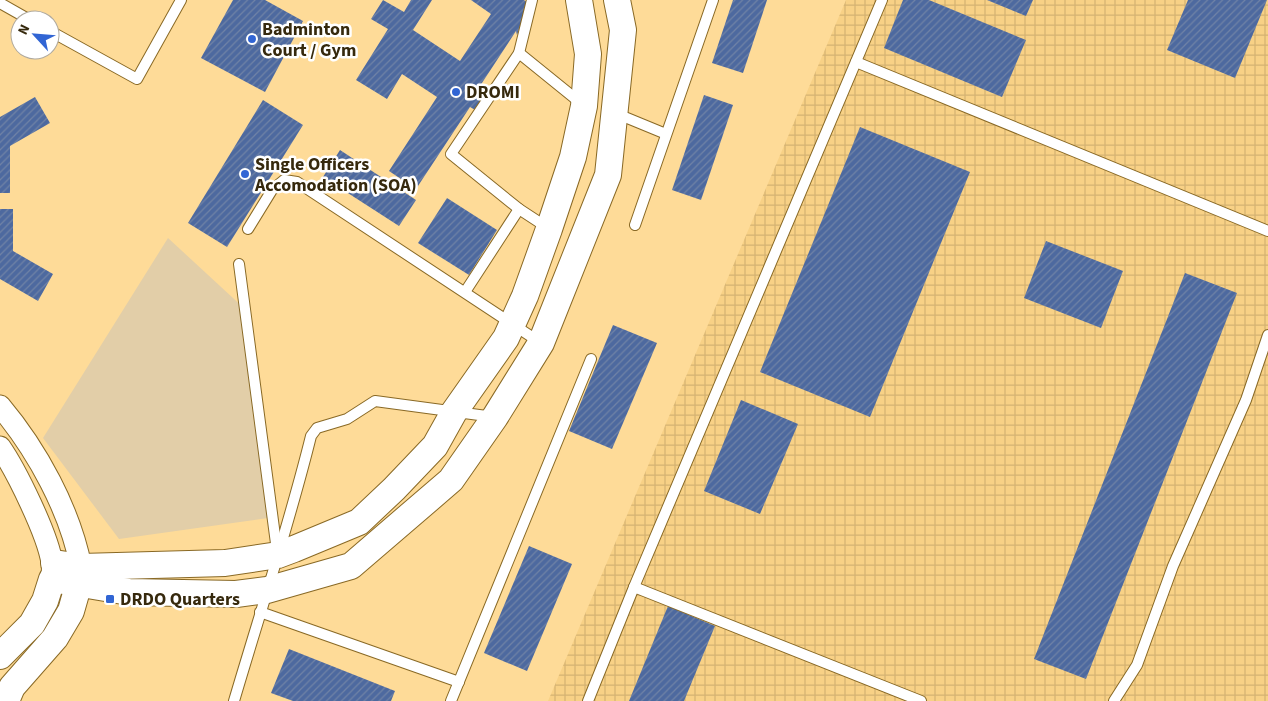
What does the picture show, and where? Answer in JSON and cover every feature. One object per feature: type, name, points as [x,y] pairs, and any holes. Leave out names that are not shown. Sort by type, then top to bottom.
[{"type":"street","points":[[80,575],[225,563],[278,555],[359,522],[435,446],[454,412],[506,338],[525,296],[573,157],[584,106],[588,54],[579,0]]},
{"type":"street","points":[[52,571],[80,575],[129,592],[236,594],[263,601],[351,566],[451,480],[495,417],[541,343],[608,175],[624,30],[617,0]]},
{"type":"street","points":[[0,406],[20,430],[54,490],[76,542],[80,575],[71,611],[55,638],[12,687],[6,701]]},
{"type":"street","points":[[0,446],[24,491],[42,531],[52,571],[45,601],[32,624],[0,656]]},
{"type":"lane","points":[[60,37],[137,79],[180,0]]},
{"type":"lane","points":[[532,0],[519,53],[451,154],[519,209],[549,229]]},
{"type":"lane","points":[[635,225],[713,0]]},
{"type":"lane","points":[[588,701],[634,587],[882,0]]},
{"type":"lane","points":[[0,3],[12,10]]},
{"type":"lane","points":[[519,53],[584,106]]},
{"type":"lane","points":[[856,62],[1268,232]]},
{"type":"lane","points":[[615,114],[666,134]]},
{"type":"lane","points":[[248,229],[272,190],[284,180],[298,182],[541,343]]},
{"type":"lane","points":[[465,292],[519,209]]},
{"type":"lane","points":[[239,264],[278,555]]},
{"type":"lane","points":[[1114,701],[1137,665],[1173,566],[1246,400],[1268,335]]},
{"type":"lane","points":[[451,701],[591,358]]},
{"type":"lane","points":[[234,701],[294,502],[311,436],[318,428],[347,419],[375,402],[495,417]]},
{"type":"lane","points":[[634,587],[921,701]]},
{"type":"lane","points":[[263,601],[459,682]]},
{"type":"shaded area","points":[[846,0],[1268,0],[1268,701],[548,701]]},
{"type":"shaded area","points":[[168,238],[246,310],[268,518],[119,539],[43,438]]},
{"type":"building","name":"Badminton Court / Gym","points":[[233,0],[265,0],[303,21],[265,92],[201,58]]},
{"type":"building","name":"DROMI","points":[[383,0],[404,12],[411,0],[432,0],[413,30],[460,61],[491,14],[471,0],[524,0],[528,3],[517,35],[516,31],[478,89],[487,95],[477,111],[470,107],[416,189],[389,171],[437,97],[402,74],[387,99],[356,80],[388,29],[371,19]]},
{"type":"building","points":[[733,0],[767,0],[743,73],[712,63]]},
{"type":"building","points":[[903,0],[929,0],[1026,40],[1002,97],[884,48]]},
{"type":"building","points":[[987,0],[1033,0],[1026,16]]},
{"type":"building","points":[[1188,0],[1267,0],[1235,78],[1167,50]]},
{"type":"building","points":[[704,95],[733,105],[701,200],[672,190]]},
{"type":"building","points":[[35,97],[50,123],[10,146],[10,193],[0,193],[0,117]]},
{"type":"building","name":"Single Officers Accomodation (SOA)","points":[[263,100],[303,125],[227,247],[188,223]]},
{"type":"building","points":[[860,127],[970,172],[870,417],[760,372]]},
{"type":"building","points":[[340,150],[416,200],[399,226],[323,177]]},
{"type":"building","points":[[447,198],[497,230],[469,275],[418,243]]},
{"type":"building","points":[[0,209],[13,209],[13,251],[53,274],[38,301],[0,279]]},
{"type":"building","points":[[1046,241],[1123,271],[1101,328],[1024,298]]},
{"type":"building","points":[[1185,273],[1237,293],[1086,679],[1034,659]]},
{"type":"building","points":[[613,325],[657,343],[612,449],[569,431]]},
{"type":"building","points":[[741,400],[798,424],[760,514],[704,491]]},
{"type":"building","points":[[529,546],[572,564],[527,671],[484,653]]},
{"type":"building","points":[[668,606],[715,626],[684,701],[629,701]]},
{"type":"building","points":[[289,649],[395,691],[391,701],[293,701],[271,693]]},
{"type":"place","name":"Badminton Court / Gym","points":[[252,39]]},
{"type":"place","name":"DROMI","points":[[456,92]]},
{"type":"place","name":"Single Officers Accomodation (SOA)","points":[[245,174]]},
{"type":"place","name":"DRDO Quarters","points":[[110,599]]}]
